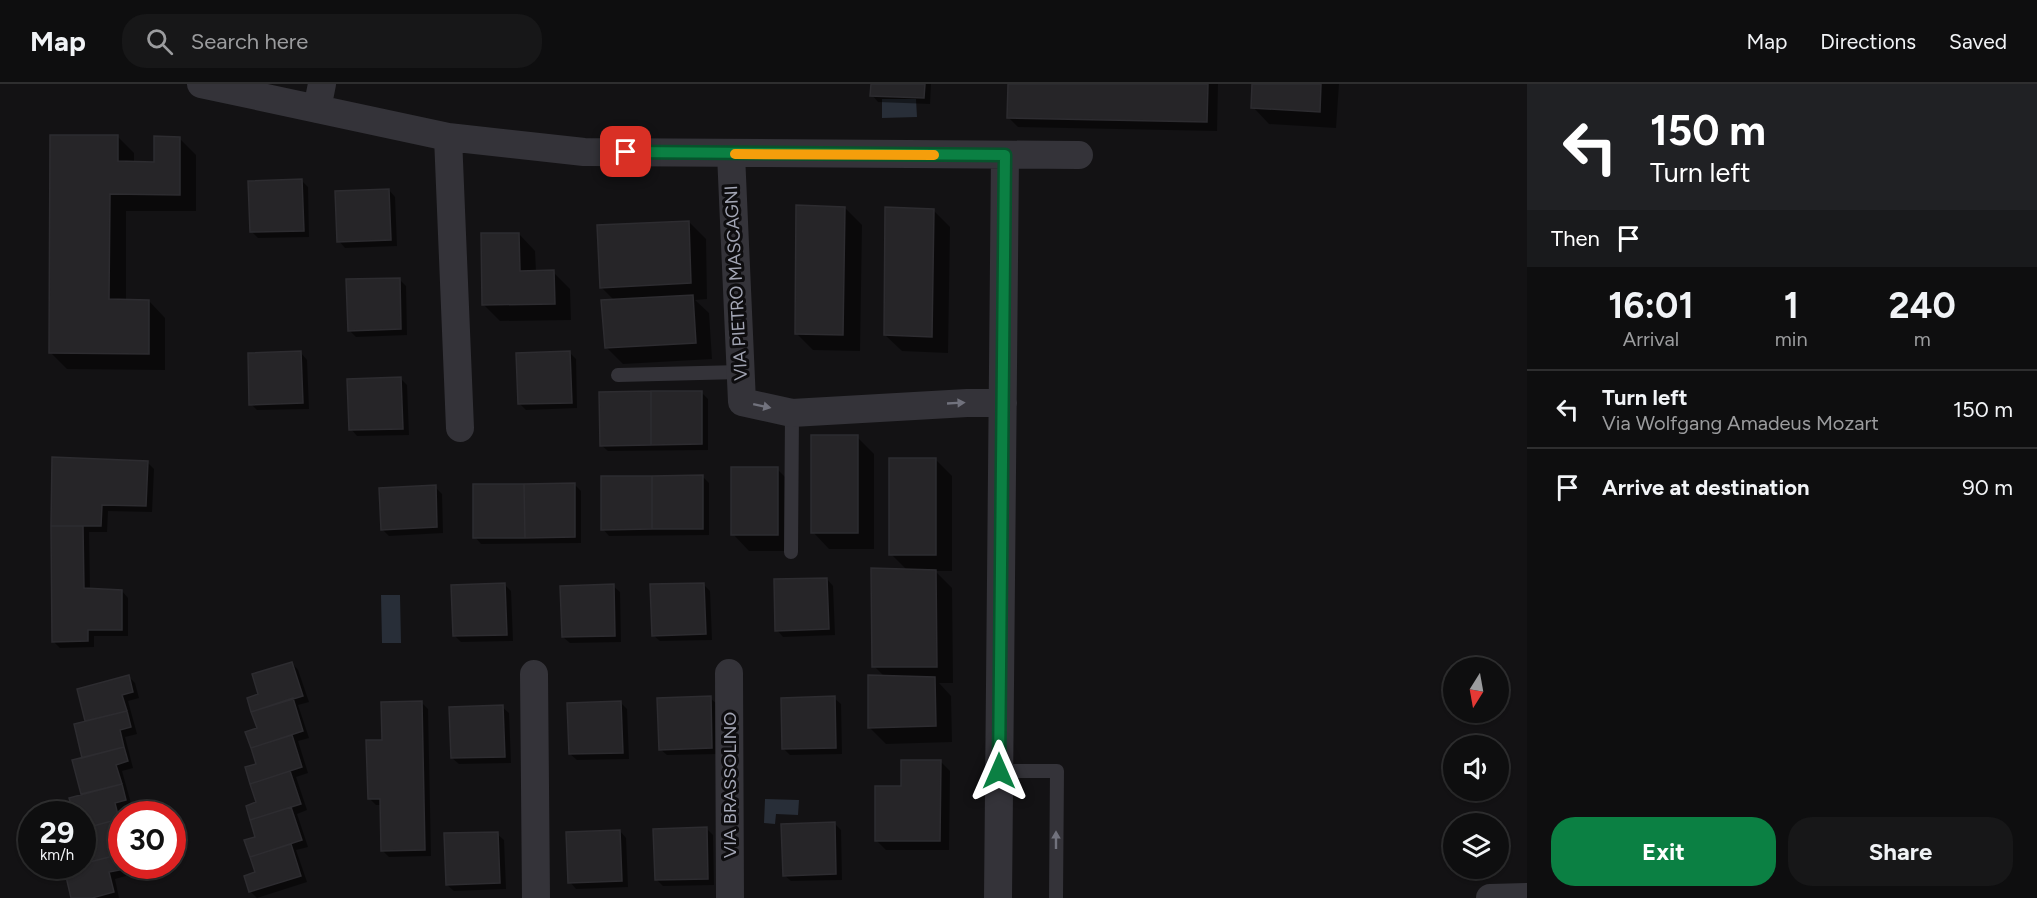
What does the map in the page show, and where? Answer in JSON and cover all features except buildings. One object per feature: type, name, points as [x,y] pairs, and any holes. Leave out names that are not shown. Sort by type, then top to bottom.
[{"type":"street","points":[[201,84],[320,97],[448,137],[584,152],[1079,155]]},
{"type":"street","points":[[448,137],[460,428]]},
{"type":"street","name":"VIA PIETRO MASCAGNI","points":[[731,154],[742,402],[792,412],[1003,403]]},
{"type":"street","points":[[998,898],[1005,155]]},
{"type":"street","name":"VIA BRASSOLINO","points":[[729,673],[730,898]]},
{"type":"street","points":[[534,674],[536,898]]},
{"type":"street","points":[[1490,898],[1527,897]]},
{"type":"lane","points":[[618,375],[741,372]]},
{"type":"lane","points":[[791,552],[792,412]]},
{"type":"lane","points":[[999,771],[1057,771],[1056,898]]},
{"type":"shaded area","points":[[882,99],[916,99],[917,117],[882,118]]},
{"type":"shaded area","points":[[381,595],[400,595],[401,643],[382,643]]},
{"type":"shaded area","points":[[765,799],[799,800],[798,815],[776,814],[775,824],[764,823]]},
{"type":"slow traffic","points":[[735,154],[934,155]]},
{"type":"route","points":[[626,152],[1005,155],[999,771]]}]
